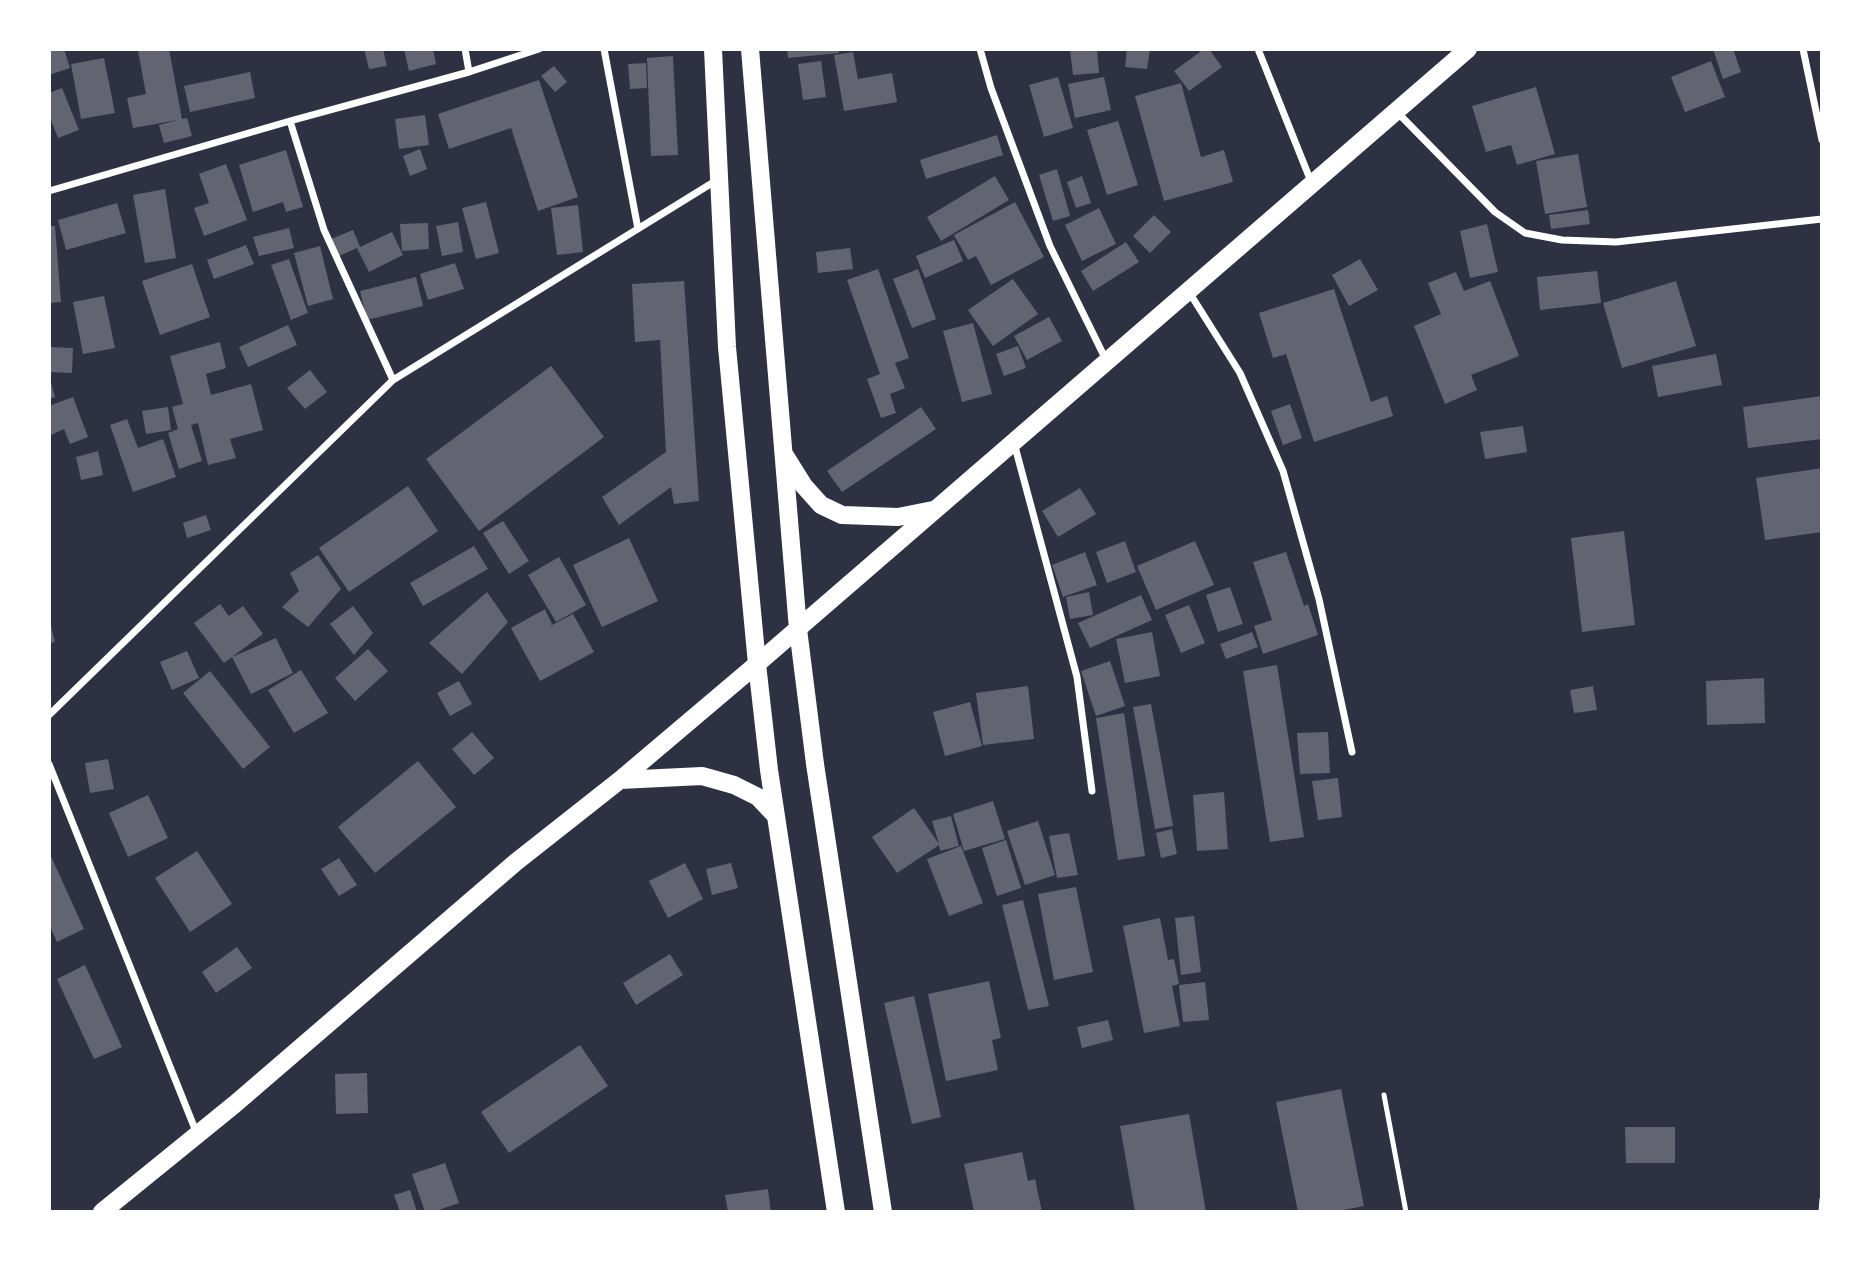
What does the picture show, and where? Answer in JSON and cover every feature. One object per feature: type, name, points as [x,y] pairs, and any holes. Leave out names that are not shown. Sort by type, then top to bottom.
[{"type":"main road","points":[[713,49],[727,347],[757,664],[776,816],[836,1212]]},
{"type":"main road","points":[[750,49],[798,629],[815,764],[883,1212]]},
{"type":"main road","points":[[102,1212],[197,1135],[516,862],[620,780],[757,664],[1468,49]]},
{"type":"main road","points":[[783,451],[804,486],[821,505],[842,515],[898,517],[937,510]]},
{"type":"main road","points":[[620,780],[702,776],[734,785],[758,797],[776,816]]},
{"type":"street","points":[[465,49],[470,72]]},
{"type":"street","points":[[49,191],[470,72],[540,49]]},
{"type":"street","points":[[604,49],[638,229]]},
{"type":"street","points":[[980,49],[991,88],[1050,246],[1107,362]]},
{"type":"street","points":[[1258,49],[1312,184]]},
{"type":"street","points":[[1803,49],[1822,140]]},
{"type":"street","points":[[1396,111],[1495,212],[1525,233],[1562,240],[1616,242],[1822,219]]},
{"type":"street","points":[[290,121],[324,230],[393,380]]},
{"type":"street","points":[[49,715],[393,380],[719,178]]},
{"type":"street","points":[[1188,292],[1240,373],[1283,471],[1319,599],[1353,752]]},
{"type":"street","points":[[1014,443],[1077,677],[1092,791]]},
{"type":"street","points":[[49,764],[197,1135]]},
{"type":"lane","points":[[1384,1095],[1406,1212]]},
{"type":"lane","points":[[1821,1212],[1822,1199]]},
{"type":"building","points":[[49,49],[64,49],[70,68],[49,75]]},
{"type":"building","points":[[169,49],[182,119],[187,118],[192,136],[164,143],[159,125],[178,120],[133,128],[127,98],[146,94],[138,51]]},
{"type":"building","points":[[364,49],[383,49],[387,66],[369,69]]},
{"type":"building","points":[[404,49],[433,49],[436,64],[409,71]]},
{"type":"building","points":[[787,49],[839,49],[839,53],[788,58]]},
{"type":"building","points":[[1097,49],[1099,73],[1073,75],[1070,50]]},
{"type":"building","points":[[1127,49],[1150,49],[1147,69],[1125,67]]},
{"type":"building","points":[[1204,49],[1209,49],[1222,67],[1189,91],[1174,71]]},
{"type":"building","points":[[1713,49],[1733,49],[1741,72],[1723,79]]},
{"type":"building","points":[[853,52],[858,79],[892,73],[897,102],[844,111],[834,55]]},
{"type":"building","points":[[673,56],[678,155],[651,156],[647,58]]},
{"type":"building","points":[[104,58],[115,113],[81,119],[71,64]]},
{"type":"building","points":[[821,61],[826,97],[803,100],[798,64]]},
{"type":"building","points":[[1711,61],[1725,97],[1685,112],[1671,77]]},
{"type":"building","points":[[646,63],[647,88],[630,89],[628,64]]},
{"type":"building","points":[[554,66],[567,82],[555,92],[541,76]]},
{"type":"building","points":[[250,72],[255,98],[190,112],[184,86]]},
{"type":"building","points":[[1058,77],[1073,128],[1044,137],[1029,85]]},
{"type":"building","points":[[1104,77],[1111,110],[1075,118],[1068,84]]},
{"type":"building","points":[[539,80],[578,197],[538,211],[511,128],[449,149],[438,114]]},
{"type":"building","points":[[1181,83],[1201,157],[1224,150],[1233,182],[1164,201],[1135,96]]},
{"type":"building","points":[[1536,87],[1555,154],[1517,165],[1511,145],[1486,152],[1472,106]]},
{"type":"building","points":[[62,88],[79,130],[58,138],[49,115],[49,93]]},
{"type":"building","points":[[425,115],[429,145],[399,149],[395,119]]},
{"type":"building","points":[[1118,121],[1138,185],[1107,195],[1087,130]]},
{"type":"building","points":[[997,135],[1003,155],[926,179],[920,160]]},
{"type":"building","points":[[420,149],[427,169],[410,176],[403,156]]},
{"type":"building","points":[[286,150],[303,207],[286,212],[283,202],[253,212],[239,165]]},
{"type":"building","points":[[1578,154],[1587,207],[1545,214],[1536,161]]},
{"type":"building","points":[[226,164],[247,220],[204,236],[194,208],[209,203],[199,174]]},
{"type":"building","points":[[1057,169],[1070,216],[1053,221],[1039,175]]},
{"type":"building","points":[[995,176],[1009,200],[941,241],[927,217]]},
{"type":"building","points":[[1082,176],[1091,203],[1076,208],[1067,182]]},
{"type":"building","points":[[165,189],[176,258],[145,263],[133,195]]},
{"type":"building","points":[[486,202],[499,253],[476,259],[462,208]]},
{"type":"building","points":[[1015,202],[1044,257],[991,285],[976,256],[968,260],[954,235]]},
{"type":"building","points":[[117,203],[126,233],[66,250],[58,220]]},
{"type":"building","points":[[578,205],[583,252],[557,255],[551,208]]},
{"type":"building","points":[[1099,208],[1116,244],[1082,261],[1065,225]]},
{"type":"building","points":[[1588,210],[1590,224],[1551,229],[1549,215]]},
{"type":"building","points":[[1154,215],[1171,232],[1150,253],[1133,236]]},
{"type":"building","points":[[458,222],[463,252],[442,256],[436,226]]},
{"type":"building","points":[[428,223],[429,249],[402,251],[400,224]]},
{"type":"building","points":[[1487,224],[1498,272],[1470,278],[1460,231]]},
{"type":"building","points":[[49,226],[55,226],[61,302],[49,303]]},
{"type":"building","points":[[289,228],[294,248],[259,256],[253,237]]},
{"type":"building","points":[[353,230],[360,247],[392,232],[403,255],[369,272],[357,248],[339,256],[331,239]]},
{"type":"building","points":[[954,240],[963,261],[925,278],[916,256]]},
{"type":"building","points":[[1126,242],[1139,262],[1093,291],[1081,271]]},
{"type":"building","points":[[246,245],[254,264],[214,279],[207,260]]},
{"type":"building","points":[[320,246],[333,299],[308,306],[294,253]]},
{"type":"building","points":[[850,248],[853,269],[818,273],[816,252]]},
{"type":"building","points":[[289,259],[308,313],[291,320],[271,265]]},
{"type":"building","points":[[1360,259],[1378,290],[1349,306],[1332,275]]},
{"type":"building","points":[[455,263],[464,289],[428,300],[420,274]]},
{"type":"building","points":[[192,264],[210,317],[160,335],[142,281]]},
{"type":"building","points":[[878,269],[909,358],[895,363],[905,388],[890,394],[896,413],[881,418],[867,379],[880,374],[847,280]]},
{"type":"building","points":[[918,269],[936,319],[912,328],[893,279]]},
{"type":"building","points":[[1597,271],[1601,303],[1540,310],[1537,277]]},
{"type":"building","points":[[1456,272],[1464,291],[1490,281],[1519,356],[1471,375],[1477,390],[1445,404],[1414,326],[1441,314],[1428,283]]},
{"type":"building","points":[[416,277],[423,306],[367,320],[360,291]]},
{"type":"building","points":[[1013,279],[1038,314],[993,346],[968,310]]},
{"type":"building","points":[[684,281],[699,501],[674,504],[671,487],[619,525],[602,497],[666,452],[660,340],[635,342],[632,284]]},
{"type":"building","points":[[1676,281],[1696,346],[1622,368],[1603,303]]},
{"type":"building","points":[[1334,289],[1371,402],[1387,396],[1393,416],[1314,442],[1286,354],[1273,358],[1259,313]]},
{"type":"building","points":[[104,296],[115,348],[83,354],[73,302]]},
{"type":"building","points":[[1049,317],[1062,341],[1027,360],[1014,336]]},
{"type":"building","points":[[973,323],[992,394],[962,402],[943,331]]},
{"type":"building","points":[[288,325],[297,345],[248,367],[239,347]]},
{"type":"building","points":[[220,342],[226,368],[206,374],[211,395],[251,384],[263,430],[230,439],[236,458],[208,465],[198,423],[191,425],[202,461],[179,469],[168,433],[178,429],[172,407],[183,404],[170,356]]},
{"type":"building","points":[[1018,346],[1026,368],[1004,376],[996,354]]},
{"type":"building","points":[[49,347],[73,348],[72,373],[49,372]]},
{"type":"building","points":[[1716,354],[1722,385],[1658,397],[1652,366]]},
{"type":"building","points":[[551,366],[604,437],[479,531],[426,459]]},
{"type":"building","points":[[310,370],[327,392],[305,409],[287,388]]},
{"type":"building","points":[[49,376],[55,397],[49,399]]},
{"type":"building","points":[[1822,396],[1822,439],[1748,448],[1743,407]]},
{"type":"building","points":[[73,397],[88,437],[70,444],[64,429],[49,436],[49,406]]},
{"type":"building","points":[[1290,404],[1302,438],[1283,445],[1271,411]]},
{"type":"building","points":[[168,407],[171,430],[146,434],[142,411]]},
{"type":"building","points":[[921,407],[936,429],[842,492],[827,471]]},
{"type":"building","points":[[127,419],[138,448],[163,439],[176,477],[133,492],[110,425]]},
{"type":"building","points":[[1523,426],[1527,452],[1485,459],[1480,432]]},
{"type":"building","points":[[98,451],[103,475],[81,480],[76,457]]},
{"type":"building","points":[[1822,468],[1822,532],[1765,540],[1756,478]]},
{"type":"building","points":[[408,486],[438,531],[349,592],[319,548]]},
{"type":"building","points":[[1080,488],[1096,514],[1058,537],[1042,511]]},
{"type":"building","points":[[206,515],[211,530],[187,538],[183,523]]},
{"type":"building","points":[[503,521],[529,561],[509,574],[483,533]]},
{"type":"building","points":[[1624,531],[1635,625],[1582,632],[1571,538]]},
{"type":"building","points":[[629,538],[658,601],[602,627],[573,565]]},
{"type":"building","points":[[1125,541],[1136,572],[1107,583],[1096,552]]},
{"type":"building","points":[[1195,541],[1214,585],[1156,610],[1137,566]]},
{"type":"building","points":[[474,546],[488,569],[423,606],[410,583]]},
{"type":"building","points":[[1085,552],[1097,585],[1063,597],[1052,565]]},
{"type":"building","points":[[1286,552],[1304,606],[1308,604],[1318,635],[1263,654],[1254,626],[1272,620],[1253,562]]},
{"type":"building","points":[[318,555],[341,589],[308,627],[282,607],[299,591],[290,573]]},
{"type":"building","points":[[559,557],[586,605],[556,622],[528,575]]},
{"type":"building","points":[[1230,587],[1243,624],[1218,632],[1206,595]]},
{"type":"building","points":[[487,592],[508,622],[462,674],[429,643]]},
{"type":"building","points":[[1089,592],[1093,615],[1070,619],[1066,597]]},
{"type":"building","points":[[1141,595],[1152,620],[1090,648],[1078,623]]},
{"type":"building","points":[[220,604],[229,616],[243,606],[263,634],[224,663],[194,623]]},
{"type":"building","points":[[1189,605],[1205,643],[1181,653],[1165,615]]},
{"type":"building","points":[[353,606],[373,633],[354,655],[330,624]]},
{"type":"building","points":[[545,609],[552,624],[550,626],[573,614],[594,652],[540,681],[511,628]]},
{"type":"building","points":[[49,619],[55,642],[49,643]]},
{"type":"building","points":[[1152,632],[1160,676],[1125,683],[1116,639]]},
{"type":"building","points":[[1252,632],[1258,647],[1226,659],[1220,644]]},
{"type":"building","points":[[276,638],[293,673],[251,694],[232,657]]},
{"type":"building","points":[[368,649],[388,671],[355,701],[335,678]]},
{"type":"building","points":[[187,651],[199,678],[172,690],[160,662]]},
{"type":"building","points":[[1110,661],[1125,706],[1096,716],[1081,671]]},
{"type":"building","points":[[1277,665],[1304,837],[1270,842],[1243,671]]},
{"type":"building","points":[[301,670],[328,713],[294,733],[268,690]]},
{"type":"building","points":[[210,671],[270,747],[243,769],[183,693]]},
{"type":"building","points":[[1764,678],[1765,723],[1707,725],[1706,681]]},
{"type":"building","points":[[459,681],[472,704],[450,716],[437,693]]},
{"type":"building","points":[[1028,686],[1034,739],[983,745],[976,693]]},
{"type":"building","points":[[1593,686],[1597,710],[1574,713],[1570,690]]},
{"type":"building","points":[[970,702],[982,746],[945,756],[933,712]]},
{"type":"building","points":[[1151,704],[1173,826],[1155,829],[1133,707]]},
{"type":"building","points":[[1124,713],[1145,856],[1118,860],[1096,718]]},
{"type":"building","points":[[472,732],[494,758],[474,775],[452,749]]},
{"type":"building","points":[[1328,732],[1330,773],[1300,774],[1297,733]]},
{"type":"building","points":[[108,759],[114,789],[90,793],[85,763]]},
{"type":"building","points":[[418,761],[456,807],[375,873],[338,827]]},
{"type":"building","points":[[1338,778],[1342,817],[1318,820],[1312,781]]},
{"type":"building","points":[[1224,792],[1228,849],[1197,851],[1193,795]]},
{"type":"building","points":[[148,795],[168,838],[128,857],[109,813]]},
{"type":"building","points":[[993,801],[1005,839],[964,851],[953,814]]},
{"type":"building","points":[[914,808],[939,844],[932,821],[951,816],[959,846],[940,851],[939,845],[897,873],[872,837]]},
{"type":"building","points":[[1038,821],[1055,875],[1025,885],[1007,831]]},
{"type":"building","points":[[1172,829],[1177,854],[1161,858],[1156,833]]},
{"type":"building","points":[[1069,833],[1078,875],[1057,878],[1049,836]]},
{"type":"building","points":[[1006,840],[1021,888],[997,896],[982,848]]},
{"type":"building","points":[[961,846],[983,903],[949,916],[927,859]]},
{"type":"building","points":[[197,851],[232,904],[190,932],[155,878]]},
{"type":"building","points":[[49,852],[84,929],[57,942],[49,924]]},
{"type":"building","points":[[339,858],[357,885],[339,896],[321,869]]},
{"type":"building","points":[[685,863],[703,899],[668,918],[649,881]]},
{"type":"building","points":[[731,863],[738,888],[712,895],[706,869]]},
{"type":"building","points":[[1076,887],[1093,972],[1054,980],[1038,894]]},
{"type":"building","points":[[1023,900],[1049,1006],[1028,1010],[1002,905]]},
{"type":"building","points":[[1194,916],[1201,972],[1181,975],[1175,918]]},
{"type":"building","points":[[1160,918],[1168,960],[1174,959],[1179,984],[1172,986],[1180,1026],[1144,1033],[1123,926]]},
{"type":"building","points":[[237,947],[252,968],[216,993],[202,972]]},
{"type":"building","points":[[670,954],[683,975],[636,1005],[623,983]]},
{"type":"building","points":[[85,965],[122,1047],[94,1059],[57,979]]},
{"type":"building","points":[[989,981],[1001,1038],[992,1040],[998,1070],[946,1081],[928,994]]},
{"type":"building","points":[[1205,982],[1209,1020],[1183,1022],[1179,985]]},
{"type":"building","points":[[914,996],[941,1117],[912,1124],[884,1003]]},
{"type":"building","points":[[1108,1020],[1113,1040],[1082,1048],[1077,1027]]},
{"type":"building","points":[[580,1045],[608,1086],[509,1153],[481,1112]]},
{"type":"building","points":[[367,1073],[368,1113],[336,1114],[335,1074]]},
{"type":"building","points":[[1341,1089],[1364,1206],[1333,1212],[1298,1212],[1276,1102]]},
{"type":"building","points":[[1189,1114],[1206,1212],[1135,1212],[1120,1126]]},
{"type":"building","points":[[1625,1127],[1675,1127],[1675,1163],[1626,1163]]},
{"type":"building","points":[[1022,1152],[1028,1181],[1035,1179],[1042,1212],[974,1212],[964,1164]]},
{"type":"building","points":[[445,1163],[459,1203],[425,1212],[412,1174]]},
{"type":"building","points":[[768,1189],[771,1212],[728,1212],[725,1195]]},
{"type":"building","points":[[410,1190],[417,1212],[400,1212],[394,1195]]}]
